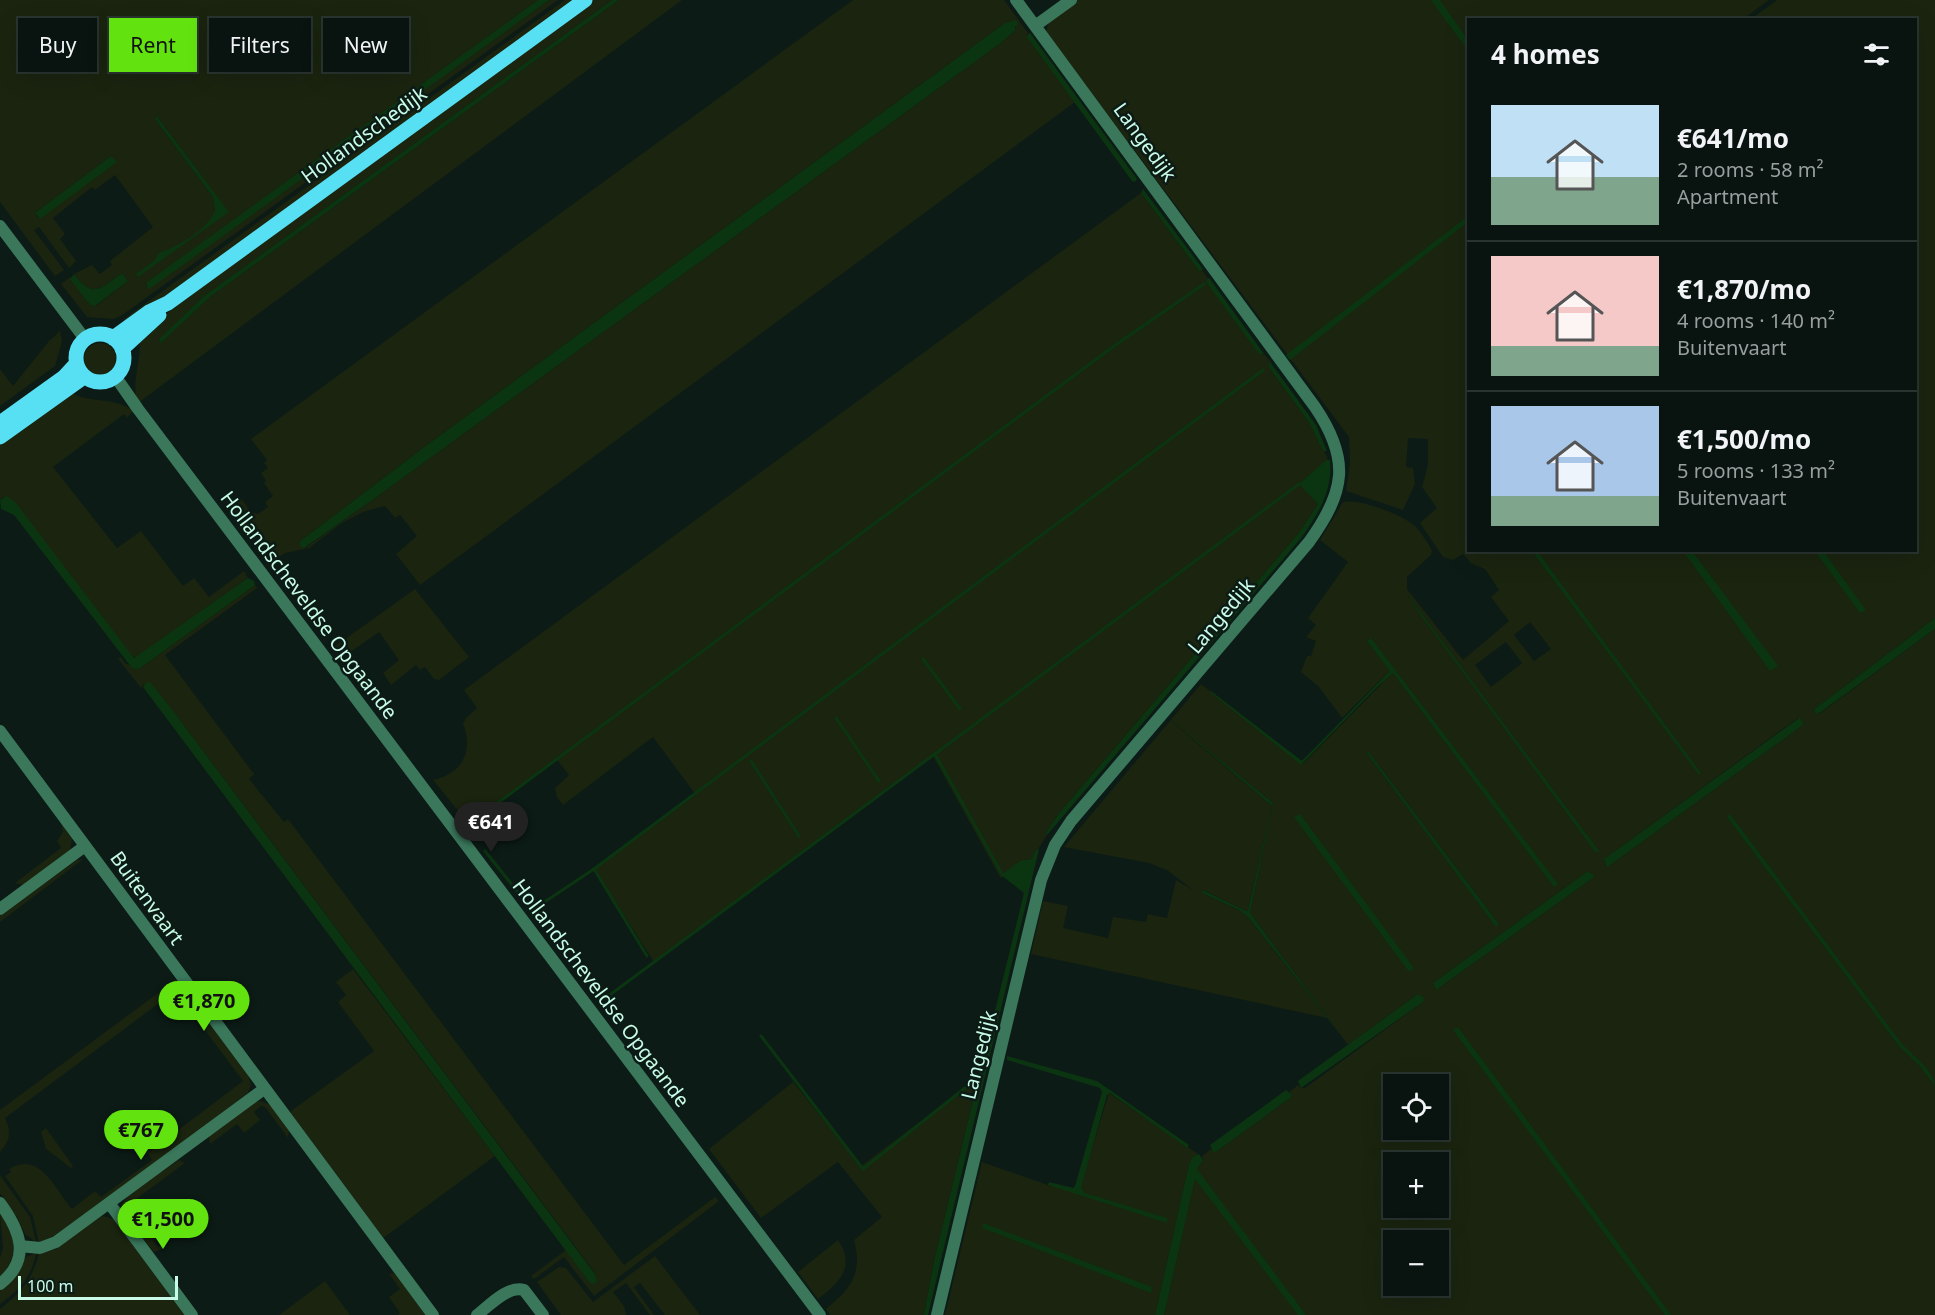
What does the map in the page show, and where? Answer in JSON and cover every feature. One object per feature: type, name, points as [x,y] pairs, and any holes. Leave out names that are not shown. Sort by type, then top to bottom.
[{"type":"main road","name":"Hollandschedijk","points":[[118,344],[155,320],[168,303],[585,0]]},
{"type":"main road","points":[[100,334],[118,344],[123,365],[115,376],[103,382],[97,382],[80,371],[77,350],[85,339],[100,334]]},
{"type":"main road","points":[[0,423],[64,377],[80,371]]},
{"type":"main road","points":[[0,437],[80,371]]},
{"type":"street","name":"Langedijk","points":[[937,1315],[1041,879],[1055,845],[1071,821],[1309,542],[1330,513],[1340,466],[1336,447],[1322,417],[1016,0]]},
{"type":"street","points":[[1035,26],[1071,0]]},
{"type":"street","points":[[0,226],[85,339]]},
{"type":"street","name":"Hollandscheveldse Opgaande","points":[[115,376],[820,1315]]},
{"type":"street","name":"Buitenvaart","points":[[0,731],[433,1315]]},
{"type":"street","name":"Buitenvaart","points":[[0,909],[85,846]]},
{"type":"street","points":[[20,1246],[40,1248],[56,1242],[264,1089]]},
{"type":"street","points":[[0,1203],[14,1222],[20,1246],[16,1264],[0,1284]]},
{"type":"street","points":[[109,1203],[192,1315]]},
{"type":"street","points":[[477,1315],[510,1291],[519,1288],[524,1290],[543,1315]]},
{"type":"shaded area","points":[[0,0],[538,0],[148,282],[146,286],[149,288],[549,0],[558,0],[121,316],[113,319],[87,317],[61,284],[70,277],[90,305],[96,306],[128,281],[122,273],[102,287],[92,289],[86,287],[74,274],[92,265],[100,274],[112,265],[110,261],[153,227],[115,175],[95,190],[92,187],[53,218],[65,234],[60,239],[76,261],[69,268],[39,227],[34,230],[64,270],[55,276],[0,202]],"holes":[[[157,116],[228,212],[211,220],[215,212],[213,197],[155,119]],[[111,156],[116,162],[39,219],[35,213]]]},
{"type":"shaded area","points":[[538,0],[549,0],[183,265],[149,289],[147,287],[147,282]]},
{"type":"shaded area","points":[[565,0],[574,0],[128,323],[124,319]]},
{"type":"shaded area","points":[[594,0],[612,0],[204,296],[160,339],[161,343],[210,297],[619,0],[682,0],[138,403],[135,387],[139,337],[185,298]]},
{"type":"shaded area","points":[[612,0],[619,0],[210,297],[161,343],[159,339],[204,296]]},
{"type":"shaded area","points":[[853,0],[1004,0],[1028,33],[1026,36],[1075,102],[420,585],[396,554],[417,536],[400,515],[395,518],[385,506],[363,512],[342,523],[309,548],[285,553],[270,563],[226,507],[241,498],[251,512],[258,514],[268,507],[265,502],[273,496],[264,483],[266,481],[261,473],[268,468],[264,463],[267,460],[251,439]],"holes":[[[1016,21],[1016,30],[378,496],[305,548],[299,542],[431,442],[1005,23]]]},
{"type":"shaded area","points":[[1077,0],[1769,0],[1744,18],[1467,18],[1467,552],[1917,552],[1917,18],[1752,18],[1777,0],[1935,0],[1935,618],[1813,710],[1819,714],[1935,629],[1935,1315],[1164,1315],[1197,1169],[1203,1160],[1202,1156],[1211,1149],[1216,1152],[1290,1098],[1289,1092],[1298,1085],[1305,1088],[1423,1002],[1423,998],[1418,994],[1348,1045],[1250,913],[1273,803],[1171,721],[1272,806],[1248,910],[1204,890],[1202,893],[1239,910],[1249,918],[1327,1018],[1031,954],[1043,901],[1068,906],[1063,928],[1108,938],[1113,917],[1146,922],[1148,914],[1167,918],[1176,880],[1193,890],[1167,870],[1149,863],[1064,847],[1201,684],[1300,762],[1319,743],[1301,762],[1303,764],[1392,673],[1390,671],[1342,718],[1319,687],[1301,672],[1307,656],[1311,656],[1316,641],[1306,637],[1316,625],[1308,618],[1348,562],[1320,540],[1343,502],[1370,505],[1391,512],[1409,521],[1420,532],[1432,550],[1431,555],[1407,577],[1407,589],[1463,660],[1509,621],[1491,597],[1499,590],[1485,569],[1471,563],[1463,554],[1453,560],[1443,557],[1420,523],[1437,508],[1422,487],[1428,465],[1428,439],[1408,438],[1406,467],[1413,468],[1415,484],[1403,510],[1346,491],[1350,464],[1349,437],[1046,32],[1050,20]],"holes":[[[1407,594],[1598,851],[1597,853],[1419,613]],[[1530,622],[1551,649],[1534,661],[1514,635]],[[1506,642],[1522,663],[1491,687],[1475,665]],[[1798,718],[1804,723],[1803,725],[1606,866],[1604,859]],[[1368,751],[1499,924],[1499,925],[1496,926],[1366,752]],[[1588,871],[1594,875],[1593,878],[1436,990],[1433,983]]]},
{"type":"shaded area","points":[[1431,0],[1440,0],[1467,39],[1467,50]]},
{"type":"shaded area","points":[[1016,20],[1018,24],[1015,27],[1016,30],[998,45],[378,496],[304,548],[301,547],[299,542],[431,442],[1005,23]]},
{"type":"shaded area","points":[[1030,33],[1137,179],[1135,182],[1132,181],[1026,36]]},
{"type":"shaded area","points":[[156,115],[229,212],[138,277],[136,274],[154,261],[159,253],[174,247],[199,231],[215,211],[213,197],[155,119]]},
{"type":"shaded area","points":[[111,156],[117,162],[40,219],[35,213]]},
{"type":"shaded area","points":[[1143,189],[1202,270],[1199,271],[1141,193]]},
{"type":"shaded area","points":[[1141,193],[1199,271],[1202,270],[1262,355],[1264,354],[1271,362],[1268,366],[1310,424],[1328,459],[1300,483],[1318,504],[1298,534],[1060,812],[1032,859],[1025,860],[1000,877],[933,756],[654,962],[594,869],[696,795],[653,737],[563,805],[557,797],[555,788],[569,775],[557,760],[469,824],[433,780],[451,773],[463,760],[466,752],[467,743],[463,724],[477,708],[464,690]]},
{"type":"shaded area","points":[[1467,217],[1467,223],[1290,360],[1286,355]]},
{"type":"shaded area","points":[[122,273],[128,281],[95,306],[90,305],[70,279],[74,274],[86,287],[97,289]]},
{"type":"shaded area","points":[[1208,278],[1264,354],[1259,354],[1206,282]]},
{"type":"shaded area","points":[[60,331],[62,341],[55,366],[0,406],[0,369],[13,386],[49,341]]},
{"type":"shaded area","points":[[100,343],[111,348],[116,359],[111,370],[100,375],[89,370],[84,359],[89,348]]},
{"type":"shaded area","points":[[1270,362],[1316,425],[1327,451],[1323,451],[1310,424],[1268,366]]},
{"type":"shaded area","points":[[73,393],[85,398],[118,403],[133,411],[127,418],[124,414],[53,467],[117,548],[141,531],[183,586],[194,578],[209,597],[244,571],[248,578],[136,658],[132,656],[3,497],[0,500],[0,441]]},
{"type":"shaded area","points":[[1326,460],[1330,460],[1330,471],[1324,501],[1302,537],[1047,835],[1046,832],[1060,812],[1298,534],[1318,504],[1299,484]]},
{"type":"shaded area","points":[[7,496],[16,503],[134,658],[248,578],[254,581],[255,585],[139,669],[132,668],[14,515],[1,509],[0,500]]},
{"type":"shaded area","points":[[1533,552],[1538,552],[1701,773],[1699,775]]},
{"type":"shaded area","points":[[1684,552],[1693,552],[1778,666],[1770,671]]},
{"type":"shaded area","points":[[1816,552],[1824,552],[1866,610],[1860,613]]},
{"type":"shaded area","points":[[255,585],[257,588],[165,655],[254,774],[249,779],[284,822],[288,819],[624,1265],[715,1197],[719,1201],[594,1296],[564,1257],[534,1279],[531,1276],[566,1250],[590,1283],[596,1280],[595,1273],[180,720],[143,685],[141,688],[118,659],[121,657],[125,663],[139,669]]},
{"type":"shaded area","points":[[415,589],[469,657],[439,680],[434,679],[425,667],[420,670],[416,665],[391,685],[383,673],[399,660],[379,632],[349,653],[344,647],[337,652],[334,647]]},
{"type":"shaded area","points":[[1407,594],[1599,851],[1596,853]]},
{"type":"shaded area","points":[[1935,618],[1935,629],[1818,714],[1813,710]]},
{"type":"shaded area","points":[[1371,638],[1558,884],[1554,887],[1393,673],[1301,765],[1210,692],[1302,761],[1390,671],[1367,641]]},
{"type":"shaded area","points":[[147,682],[151,683],[180,720],[595,1274],[597,1281],[594,1284],[590,1283],[143,687]]},
{"type":"shaded area","points":[[1799,718],[1804,723],[1803,725],[1606,866],[1604,859]]},
{"type":"shaded area","points":[[1171,720],[1273,803],[1250,913],[1342,1037],[1249,918],[1239,910],[1202,893],[1203,890],[1248,910],[1272,806]]},
{"type":"shaded area","points":[[1368,751],[1499,924],[1496,927],[1366,752]]},
{"type":"shaded area","points":[[1300,814],[1414,968],[1409,972],[1294,817]]},
{"type":"shaded area","points":[[1730,814],[1902,1044],[1931,1074],[1935,1086],[1920,1066],[1899,1046],[1727,817]]},
{"type":"shaded area","points":[[61,822],[72,839],[70,850],[23,885],[15,883],[61,848],[57,841],[63,832]]},
{"type":"shaded area","points":[[1039,849],[928,1315],[924,1315],[934,1261],[975,1092],[970,1086],[978,1080],[1024,893],[1001,875],[1020,861],[1032,859],[1036,850]]},
{"type":"shaded area","points":[[77,860],[82,860],[0,922],[0,916]]},
{"type":"shaded area","points":[[1588,871],[1594,875],[1593,878],[1436,990],[1433,983]]},
{"type":"shaded area","points":[[353,969],[495,1156],[382,1239],[291,1116],[291,1111],[374,1051],[338,1002],[346,995],[336,982]]},
{"type":"shaded area","points":[[177,979],[248,1075],[251,1085],[248,1093],[53,1239],[39,1243],[33,1216],[5,1176],[11,1172],[9,1169],[20,1164],[30,1164],[38,1168],[46,1174],[72,1209],[95,1191],[101,1197],[152,1160],[148,1153],[243,1081],[174,992],[5,1118],[9,1135],[0,1152],[0,1110]]},
{"type":"shaded area","points":[[1418,994],[1424,998],[1423,1002],[1301,1088],[1298,1081]]},
{"type":"shaded area","points":[[1458,1027],[1671,1315],[1665,1315],[1453,1030]]},
{"type":"shaded area","points":[[1007,1056],[1097,1081],[1189,1145],[1187,1148],[1110,1093],[1107,1095],[1081,1188],[1085,1193],[1167,1218],[1167,1223],[1048,1185],[1049,1182],[1073,1188],[1075,1186],[1102,1092],[1100,1088],[1007,1060]]},
{"type":"shaded area","points":[[793,1082],[861,1166],[972,1084],[970,1086],[975,1092],[934,1261],[924,1315],[830,1315],[826,1309],[842,1294],[853,1279],[857,1262],[854,1240],[882,1217],[838,1162],[761,1218],[709,1149]]},
{"type":"shaded area","points":[[1286,1090],[1292,1095],[1290,1098],[1213,1152],[1210,1145]]},
{"type":"shaded area","points":[[1109,1093],[1198,1154],[1189,1164],[1155,1315],[945,1315],[982,1162],[1048,1185],[1085,1193],[1080,1188]]},
{"type":"shaded area","points":[[261,1101],[270,1105],[289,1130],[288,1138],[265,1107],[261,1106],[254,1112],[260,1120],[244,1133],[237,1124],[210,1144],[209,1136],[252,1103]]},
{"type":"shaded area","points":[[46,1128],[73,1166],[71,1168],[46,1149],[41,1132]]},
{"type":"shaded area","points":[[1199,1154],[1203,1160],[1197,1169],[1306,1315],[1298,1315],[1195,1179],[1164,1315],[1155,1315],[1189,1164],[1193,1157]]},
{"type":"shaded area","points":[[179,1160],[185,1163],[128,1205],[158,1247],[163,1247],[154,1252],[123,1213],[122,1204],[129,1194]]},
{"type":"shaded area","points":[[0,1175],[30,1217],[36,1242],[25,1234],[17,1217],[0,1193]]},
{"type":"shaded area","points":[[0,1212],[14,1245],[11,1261],[0,1277],[0,1258],[3,1248]]},
{"type":"shaded area","points":[[103,1216],[114,1219],[186,1315],[0,1315],[0,1309],[20,1291],[30,1277],[39,1253],[56,1249],[97,1218]]},
{"type":"shaded area","points":[[983,1223],[1152,1287],[1151,1293],[982,1228]]},
{"type":"shaded area","points":[[838,1240],[846,1258],[843,1273],[839,1280],[818,1299],[798,1272]]},
{"type":"shaded area","points":[[36,1253],[24,1282],[0,1304],[0,1290],[26,1257]]},
{"type":"shaded area","points":[[655,1256],[700,1315],[665,1315],[640,1283],[634,1287],[654,1315],[650,1315],[626,1283],[613,1292],[624,1306],[626,1315],[561,1315],[537,1282],[559,1267],[566,1268],[593,1302]]},
{"type":"shaded area","points":[[393,1273],[426,1315],[398,1315],[400,1313],[389,1297],[400,1289],[389,1274]]},
{"type":"shaded area","points":[[325,1281],[350,1315],[279,1315]]},
{"type":"waterway","points":[[472,822],[1114,346],[1204,284]]},
{"type":"waterway","points":[[647,956],[594,869],[1263,370]]},
{"type":"waterway","points":[[607,997],[1299,484]]},
{"type":"waterway","points":[[923,659],[960,709]]},
{"type":"waterway","points":[[836,718],[879,781]]},
{"type":"waterway","points":[[935,754],[1002,874]]},
{"type":"waterway","points":[[751,761],[799,836]]},
{"type":"waterway","points":[[485,851],[517,891]]},
{"type":"waterway","points":[[523,901],[531,911],[594,869]]},
{"type":"waterway","points":[[761,1036],[863,1169],[970,1084]]}]
